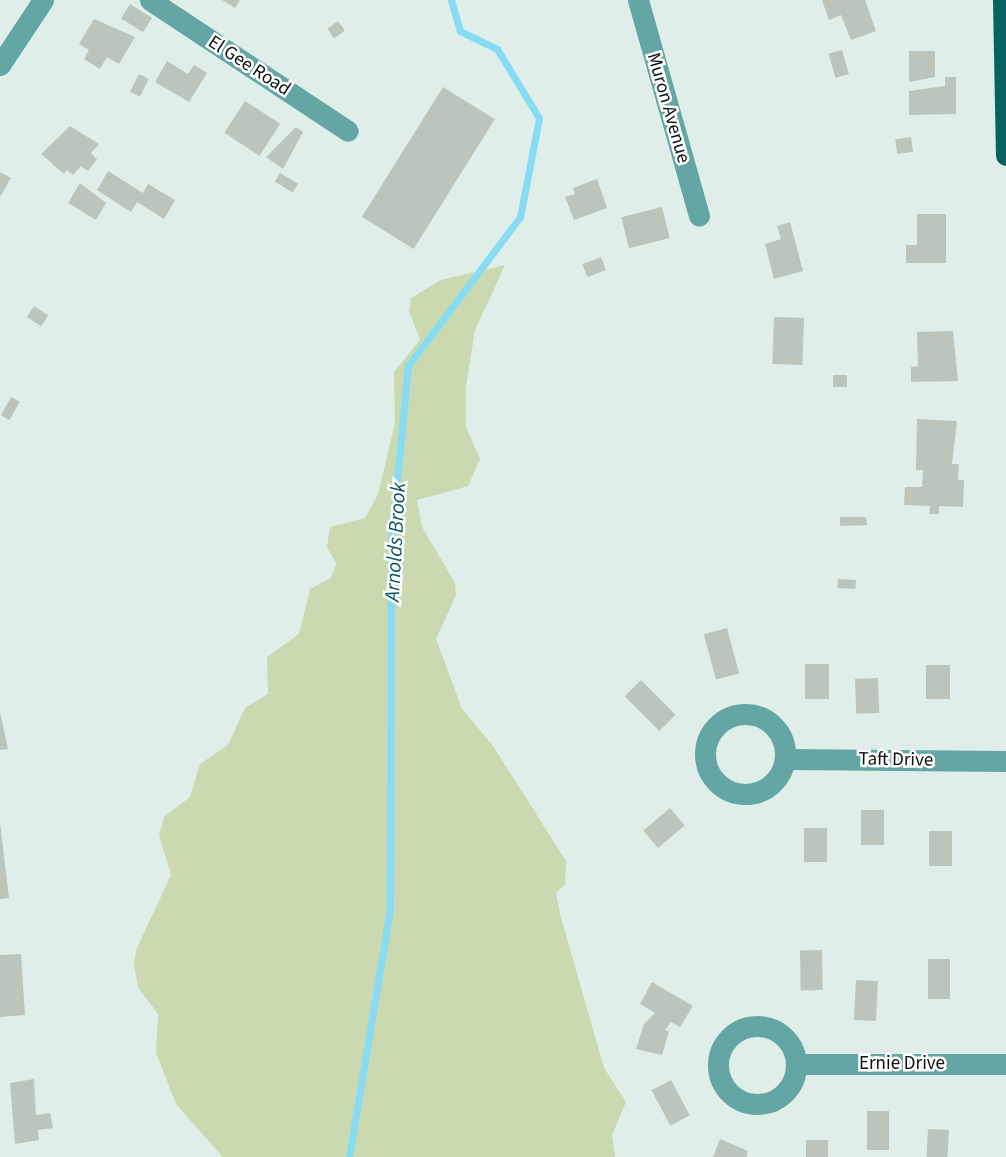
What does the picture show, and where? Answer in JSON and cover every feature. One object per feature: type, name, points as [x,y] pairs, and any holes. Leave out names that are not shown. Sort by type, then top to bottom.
[{"type":"main road","points":[[1003,0],[1006,155]]},
{"type":"street","points":[[0,65],[43,0]]},
{"type":"street","name":"El Gee Road","points":[[150,0],[348,131]]},
{"type":"street","name":"Muron Avenue","points":[[638,0],[699,216]]},
{"type":"street","name":"Taft Drive","points":[[787,759],[1006,761]]},
{"type":"street","name":"Ernie Drive","points":[[798,1064],[1006,1064]]},
{"type":"green space","points":[[505,265],[475,330],[466,386],[466,427],[480,459],[468,486],[417,500],[422,527],[455,583],[456,595],[436,639],[462,709],[493,746],[566,861],[565,884],[556,893],[560,914],[604,1068],[626,1102],[612,1135],[615,1157],[223,1157],[176,1104],[156,1053],[158,1014],[138,987],[134,966],[136,950],[171,875],[159,835],[164,817],[190,797],[200,764],[228,745],[245,708],[268,694],[267,657],[299,634],[310,589],[331,578],[336,564],[327,547],[330,527],[365,518],[378,494],[395,423],[394,372],[420,340],[409,311],[411,298],[441,280]]},
{"type":"building","points":[[222,0],[240,0],[235,8]]},
{"type":"building","points":[[822,0],[865,0],[876,31],[851,40],[841,15],[829,20]]},
{"type":"building","points":[[130,4],[152,18],[143,32],[121,18]]},
{"type":"building","points":[[94,19],[135,37],[119,64],[107,57],[100,69],[84,59],[89,50],[79,44]]},
{"type":"building","points":[[338,21],[345,31],[334,38],[327,28]]},
{"type":"building","points":[[842,50],[849,74],[835,78],[829,54]]},
{"type":"building","points":[[909,51],[935,51],[935,77],[909,82]]},
{"type":"building","points":[[167,61],[188,74],[194,65],[207,73],[189,102],[155,82]]},
{"type":"building","points":[[139,74],[149,79],[140,97],[130,92]]},
{"type":"building","points":[[945,77],[956,77],[956,114],[909,115],[909,91],[945,86]]},
{"type":"building","points":[[443,87],[495,119],[414,249],[362,217]]},
{"type":"building","points":[[245,101],[280,124],[260,156],[224,133]]},
{"type":"building","points":[[70,126],[99,144],[91,153],[97,159],[88,171],[81,166],[73,175],[67,170],[64,174],[41,154]]},
{"type":"building","points":[[296,127],[303,132],[283,169],[266,157]]},
{"type":"building","points":[[911,137],[913,152],[897,154],[895,139]]},
{"type":"building","points":[[108,171],[143,193],[148,184],[175,200],[164,219],[137,202],[131,212],[97,190]]},
{"type":"building","points":[[0,172],[11,178],[0,197]]},
{"type":"building","points":[[280,173],[298,184],[293,192],[275,182]]},
{"type":"building","points":[[597,179],[607,208],[574,220],[565,197],[575,194],[573,188]]},
{"type":"building","points":[[80,183],[106,203],[96,220],[68,203]]},
{"type":"building","points":[[662,207],[670,238],[629,248],[621,217]]},
{"type":"building","points":[[917,214],[946,214],[946,263],[906,263],[906,245],[917,245]]},
{"type":"building","points":[[790,222],[803,271],[774,279],[765,244],[781,239],[777,226]]},
{"type":"building","points":[[601,257],[606,270],[587,277],[582,264]]},
{"type":"building","points":[[34,306],[48,315],[41,326],[27,317]]},
{"type":"building","points":[[774,317],[804,318],[802,365],[772,364]]},
{"type":"building","points":[[953,331],[958,381],[911,382],[911,367],[918,366],[917,332]]},
{"type":"building","points":[[833,375],[847,375],[847,387],[833,387]]},
{"type":"building","points":[[11,397],[20,402],[10,420],[1,415]]},
{"type":"building","points":[[917,419],[957,421],[952,464],[959,464],[958,480],[964,480],[963,507],[939,506],[939,514],[929,514],[930,506],[904,505],[905,487],[922,487],[923,470],[916,470]]},
{"type":"building","points":[[840,517],[866,517],[867,525],[840,526]]},
{"type":"building","points":[[838,579],[856,580],[856,589],[838,588]]},
{"type":"building","points":[[727,628],[739,673],[716,680],[704,634]]},
{"type":"building","points":[[805,664],[829,664],[829,699],[805,699]]},
{"type":"building","points":[[926,665],[950,665],[950,699],[926,699]]},
{"type":"building","points":[[878,678],[879,713],[856,714],[855,679]]},
{"type":"building","points":[[641,680],[676,715],[659,731],[625,696]]},
{"type":"building","points":[[0,712],[8,749],[0,750]]},
{"type":"building","points":[[670,808],[685,826],[658,848],[643,830]]},
{"type":"building","points":[[861,810],[884,810],[884,845],[861,845]]},
{"type":"building","points":[[0,822],[9,898],[0,899]]},
{"type":"building","points":[[804,828],[827,828],[827,862],[804,862]]},
{"type":"building","points":[[929,831],[952,831],[952,866],[929,866]]},
{"type":"building","points":[[800,950],[822,950],[823,990],[801,990]]},
{"type":"building","points":[[21,954],[25,1015],[0,1017],[0,955]]},
{"type":"building","points":[[928,959],[950,959],[950,999],[928,999]]},
{"type":"building","points":[[856,980],[878,981],[876,1021],[854,1020]]},
{"type":"building","points":[[652,982],[693,1006],[680,1027],[671,1022],[665,1030],[669,1031],[662,1055],[636,1049],[644,1024],[655,1013],[640,1004]]},
{"type":"building","points":[[34,1079],[36,1115],[50,1113],[53,1128],[38,1130],[39,1140],[15,1144],[10,1083]]},
{"type":"building","points":[[671,1080],[690,1115],[670,1126],[652,1090]]},
{"type":"building","points":[[867,1111],[889,1111],[889,1150],[867,1150]]},
{"type":"building","points":[[928,1129],[949,1130],[948,1157],[927,1157]]},
{"type":"building","points":[[720,1139],[748,1151],[746,1157],[713,1157]]},
{"type":"building","points":[[806,1140],[828,1140],[828,1157],[806,1157]]},
{"type":"waterway","name":"Arnolds Brook","points":[[349,1157],[390,908],[391,542],[408,366],[520,217],[539,118],[497,49],[460,31],[451,0]]}]
